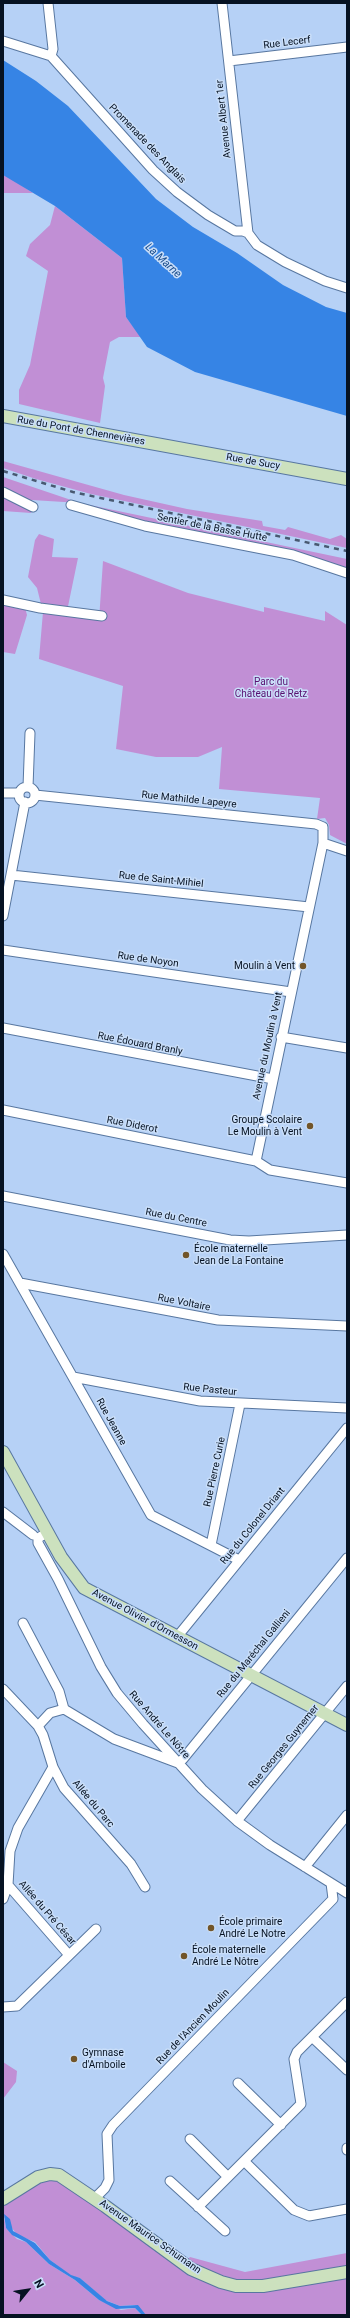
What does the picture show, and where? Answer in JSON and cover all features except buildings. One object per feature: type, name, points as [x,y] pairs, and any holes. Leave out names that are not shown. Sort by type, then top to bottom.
[{"type":"main road","name":"Rue du Pont de Chennevières","points":[[3,416],[160,445]]},
{"type":"main road","name":"Rue de Sucy","points":[[160,445],[347,479]]},
{"type":"main road","name":"Avenue Olivier d'Ormesson","points":[[3,1452],[61,1557],[84,1588],[347,1725]]},
{"type":"main road","name":"Avenue Maurice Schumann","points":[[3,2199],[25,2183],[50,2174],[59,2175],[71,2181],[192,2269],[221,2282],[236,2286],[263,2286],[347,2272]]},
{"type":"street","points":[[3,41],[51,56],[53,49],[48,3]]},
{"type":"street","name":"Avenue Albert 1er","points":[[222,3],[248,233]]},
{"type":"street","name":"Rue Lecerf","points":[[229,61],[347,47]]},
{"type":"street","name":"Promenade des Anglais","points":[[51,56],[153,170],[177,192],[235,232],[248,233]]},
{"type":"street","points":[[248,233],[257,245],[285,262],[325,281],[347,288]]},
{"type":"street","points":[[3,492],[33,507]]},
{"type":"street","name":"Sentier de la Basse Hutte","points":[[71,505],[145,526],[293,555],[347,573]]},
{"type":"street","points":[[3,600],[40,608],[102,616]]},
{"type":"street","points":[[28,787],[30,733]]},
{"type":"street","points":[[19,794],[22,788],[28,787],[34,790],[35,795],[32,800],[25,802]]},
{"type":"street","points":[[3,793],[19,794]]},
{"type":"street","points":[[19,794],[21,799],[25,802]]},
{"type":"street","name":"Rue Mathilde Lapeyre","points":[[35,795],[320,824],[323,829],[323,843]]},
{"type":"street","points":[[3,916],[25,802]]},
{"type":"street","points":[[323,843],[347,851]]},
{"type":"street","name":"Avenue du Moulin à Vent","points":[[256,1161],[323,843]]},
{"type":"street","name":"Rue de Saint-Mihiel","points":[[11,875],[309,907]]},
{"type":"street","name":"Rue de Noyon","points":[[3,950],[291,992]]},
{"type":"street","name":"Rue Édouard Branly","points":[[3,1028],[273,1079]]},
{"type":"street","points":[[281,1037],[347,1048]]},
{"type":"street","name":"Rue Diderot","points":[[3,1110],[256,1161]]},
{"type":"street","points":[[256,1161],[270,1170],[347,1183]]},
{"type":"street","name":"Rue du Centre","points":[[3,1196],[230,1240],[347,1235]]},
{"type":"street","name":"Rue Jeanne","points":[[3,1254],[151,1515],[239,1560]]},
{"type":"street","name":"Rue Voltaire","points":[[20,1283],[218,1320],[347,1326]]},
{"type":"street","name":"Rue Pasteur","points":[[73,1377],[200,1402],[347,1408]]},
{"type":"street","name":"Rue Pierre Curie","points":[[211,1545],[240,1404]]},
{"type":"street","name":"Rue du Colonel Driant","points":[[177,1637],[347,1428]]},
{"type":"street","points":[[3,1512],[33,1535]]},
{"type":"street","name":"Rue André Le Nôtre","points":[[47,1532],[38,1538],[38,1543],[58,1579],[101,1666],[117,1693],[202,1789],[238,1821],[270,1845],[347,1893]]},
{"type":"street","name":"Rue du Maréchal Gallieni","points":[[178,1763],[183,1759],[347,1558]]},
{"type":"street","points":[[23,1623],[59,1691],[64,1709],[114,1739],[178,1763]]},
{"type":"street","name":"Rue Georges Guynemer","points":[[238,1821],[347,1686]]},
{"type":"street","name":"Allée du Parc","points":[[3,1689],[38,1726],[44,1735],[53,1767],[64,1788],[131,1864],[145,1887]]},
{"type":"street","points":[[38,1726],[50,1713],[64,1709]]},
{"type":"street","name":"Allée du Pré César","points":[[3,1899],[8,1886],[10,1851],[18,1828],[53,1767]]},
{"type":"street","points":[[305,1867],[347,1815]]},
{"type":"street","name":"Rue de l'Ancien Moulin","points":[[95,2198],[109,2180],[107,2134],[113,2125],[333,1899],[332,1883]]},
{"type":"street","name":"Allée du Pré César","points":[[8,1886],[69,1955]]},
{"type":"street","name":"Allée du Pré César","points":[[3,2007],[16,2006],[96,1929]]},
{"type":"street","points":[[198,2207],[302,2104],[294,2059],[297,2052],[347,2002]]},
{"type":"street","points":[[312,2037],[347,2070]]},
{"type":"street","points":[[238,2083],[280,2125]]},
{"type":"street","points":[[190,2139],[228,2177]]},
{"type":"street","points":[[244,2161],[294,2210],[310,2216],[347,2209]]},
{"type":"street","points":[[170,2181],[225,2231]]},
{"type":"green space","points":[[3,175],[10,178],[33,193],[3,193]]},
{"type":"green space","points":[[55,206],[122,258],[126,317],[141,337],[119,337],[110,342],[103,378],[105,386],[100,423],[19,404],[19,390],[30,365],[48,271],[26,256],[30,244],[50,225]]},
{"type":"green space","points":[[3,461],[124,495],[187,509],[262,521],[263,526],[285,530],[288,527],[330,539],[341,535],[347,539],[347,548],[91,494],[3,468]]},
{"type":"green space","points":[[3,477],[80,503],[32,500],[31,513],[3,511]]},
{"type":"green space","points":[[80,503],[347,559],[347,571],[181,530],[163,524],[134,519]]},
{"type":"green space","name":"Parc du Château de Retz","points":[[39,534],[54,539],[52,557],[78,558],[66,616],[99,620],[103,561],[188,593],[264,612],[264,607],[325,621],[325,611],[347,625],[347,844],[330,835],[329,825],[325,818],[317,819],[320,798],[219,789],[222,747],[198,757],[156,757],[116,749],[123,686],[39,659],[43,612],[37,588],[28,577],[35,540]]},
{"type":"green space","points":[[3,601],[24,604],[27,615],[15,654],[3,652]]},
{"type":"green space","points":[[3,2062],[17,2071],[16,2082],[3,2099]]},
{"type":"green space","points":[[50,2174],[184,2263],[190,2257],[245,2272],[347,2253],[347,2315],[146,2315],[135,2305],[120,2306],[105,2300],[80,2278],[71,2276],[50,2260],[35,2242],[17,2235],[4,2217],[6,2228],[17,2239],[26,2242],[49,2264],[75,2280],[99,2300],[121,2310],[135,2308],[142,2315],[3,2315],[3,2199]]},
{"type":"water","name":"La Marne","points":[[3,60],[36,81],[68,106],[156,199],[193,227],[237,253],[283,285],[326,307],[347,313],[347,416],[195,372],[147,347],[126,317],[122,258],[55,206],[3,175]]},
{"type":"water","points":[[4,2214],[10,2219],[13,2231],[35,2243],[50,2260],[71,2275],[80,2278],[107,2301],[120,2306],[138,2305],[146,2315],[142,2315],[135,2308],[116,2309],[99,2300],[75,2280],[49,2264],[26,2242],[12,2235],[6,2228]]},
{"type":"railway","points":[[3,471],[73,492],[347,551]]},
{"type":"place","name":"Moulin à Vent","points":[[303,966]]},
{"type":"place","name":"Groupe Scolaire Le Moulin à Vent","points":[[310,1126]]},
{"type":"place","name":"École maternelle Jean de La Fontaine","points":[[186,1255]]},
{"type":"place","name":"École primaire André Le Notre","points":[[211,1928]]},
{"type":"place","name":"École maternelle André Le Nôtre","points":[[184,1956]]},
{"type":"place","name":"Gymnase d'Amboile","points":[[74,2059]]}]
